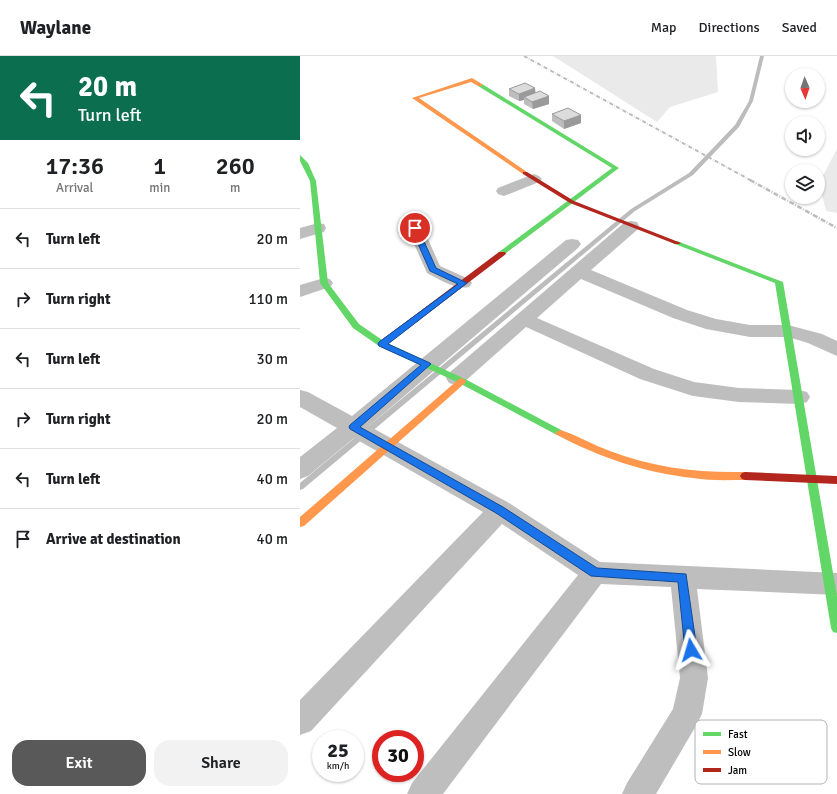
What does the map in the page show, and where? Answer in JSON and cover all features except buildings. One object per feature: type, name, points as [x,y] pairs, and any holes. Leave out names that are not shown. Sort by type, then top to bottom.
[{"type":"street","points":[[382,344],[572,202],[616,168],[472,80],[415,98],[534,179],[572,202],[779,282],[799,397],[811,479],[834,584],[837,628]]},
{"type":"street","points":[[302,162],[313,181],[324,283],[356,326],[382,344],[455,378],[583,446],[630,462],[688,474],[837,480]]},
{"type":"street","points":[[504,191],[534,179]]},
{"type":"street","points":[[416,223],[415,228],[433,269],[463,283]]},
{"type":"street","points":[[300,523],[388,447],[455,378],[631,226]]},
{"type":"street","points":[[300,234],[318,228]]},
{"type":"street","points":[[300,470],[572,244]]},
{"type":"street","points":[[579,272],[680,314],[713,326],[750,331],[788,331],[815,338],[837,349]]},
{"type":"street","points":[[300,291],[324,283]]},
{"type":"street","points":[[524,319],[647,374],[693,389],[739,395],[799,397]]},
{"type":"street","points":[[300,397],[500,510],[595,573],[834,584]]},
{"type":"street","points":[[300,721],[500,510]]},
{"type":"street","points":[[423,794],[595,573]]},
{"type":"street","points":[[638,794],[687,714],[694,678],[683,578]]},
{"type":"shaded area","points":[[553,56],[716,56],[718,92],[670,107],[657,122]]},
{"type":"shaded area","points":[[837,149],[837,213],[826,211],[824,204],[825,172]]},
{"type":"waterway","points":[[300,487],[633,210],[691,174],[737,126],[751,101],[762,56]]},
{"type":"railway","points":[[524,56],[752,181]]},
{"type":"railway","points":[[750,180],[837,228]]},
{"type":"traffic: fast","points":[[480,85],[616,168],[502,254]]},
{"type":"traffic: fast","points":[[300,157],[305,163],[313,181],[324,283],[356,326],[382,344],[462,381],[560,433]]},
{"type":"traffic: fast","points":[[677,243],[779,282],[837,628]]},
{"type":"traffic: slow","points":[[480,85],[472,80],[415,98],[525,173]]},
{"type":"traffic: slow","points":[[300,523],[462,381]]},
{"type":"traffic: slow","points":[[560,433],[575,441],[622,459],[654,468],[694,475],[745,476]]},
{"type":"traffic: jam","points":[[525,173],[572,202],[677,243]]},
{"type":"traffic: jam","points":[[382,344],[502,254]]},
{"type":"traffic: jam","points":[[745,476],[837,480]]},
{"type":"route","points":[[415,228],[433,269],[463,283],[382,344],[427,364],[353,427],[500,510],[595,573],[683,578],[691,650]]}]
